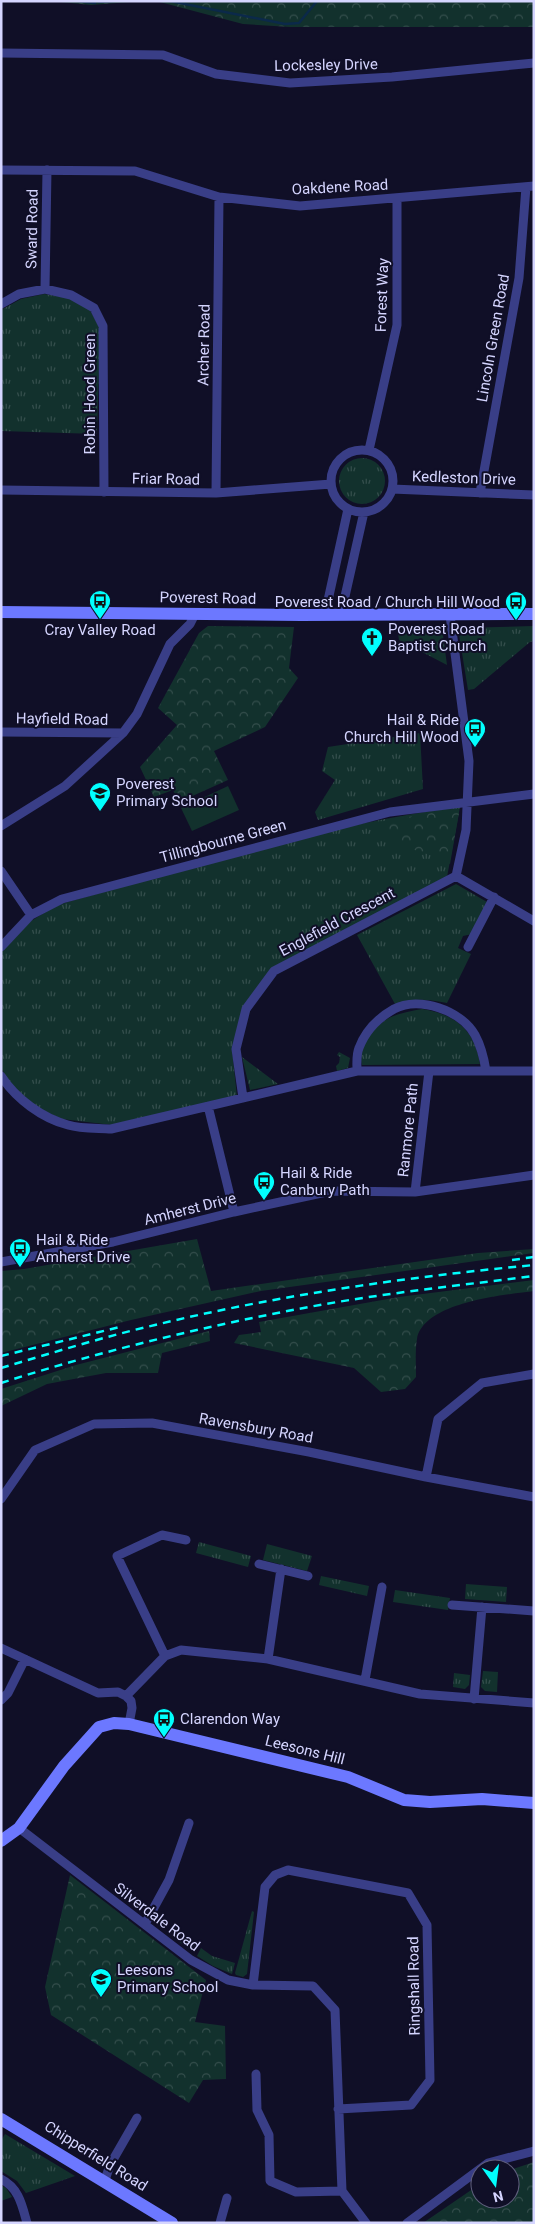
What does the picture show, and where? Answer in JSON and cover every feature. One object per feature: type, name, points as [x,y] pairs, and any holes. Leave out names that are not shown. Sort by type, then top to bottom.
[{"type":"street","name":"Lockesley Drive","points":[[1,53],[163,55],[216,74],[290,82],[392,77],[534,63]]},
{"type":"street","name":"Oakdene Road","points":[[1,170],[135,171],[219,197],[300,206],[530,187]]},
{"type":"street","name":"Sward Road","points":[[45,289],[47,170]]},
{"type":"street","name":"Lincoln Green Road","points":[[480,493],[519,278],[530,187]]},
{"type":"street","name":"Archer Road","points":[[216,493],[219,197]]},
{"type":"street","name":"Forest Way","points":[[369,450],[397,325],[397,198]]},
{"type":"street","name":"Robin Hood Green","points":[[1,304],[19,294],[45,289],[71,295],[94,308],[104,326],[104,492]]},
{"type":"street","points":[[369,450],[378,454],[389,465],[393,479],[392,489],[382,505],[364,512],[348,508],[340,502],[334,494],[331,484],[335,465],[342,457],[350,452],[369,450]]},
{"type":"street","name":"Friar Road","points":[[1,490],[216,493],[331,484]]},
{"type":"street","name":"Kedleston Drive","points":[[392,489],[534,495]]},
{"type":"street","points":[[325,614],[348,508]]},
{"type":"street","points":[[341,614],[364,512]]},
{"type":"street","name":"Poverest Road","points":[[1,612],[534,614]]},
{"type":"street","points":[[1,826],[66,786],[124,733],[137,714],[170,644],[190,624],[195,614]]},
{"type":"street","points":[[450,615],[469,761],[469,802],[466,830],[456,876],[534,921]]},
{"type":"street","name":"Hayfield Road","points":[[1,732],[124,733]]},
{"type":"street","name":"Tillingbourne Green","points":[[1,947],[31,915],[62,899],[390,812],[534,794]]},
{"type":"street","points":[[1,871],[31,915]]},
{"type":"street","name":"Englefield Crescent","points":[[243,1098],[236,1049],[246,1009],[274,971],[456,876]]},
{"type":"street","points":[[468,947],[494,897]]},
{"type":"street","points":[[357,1070],[358,1049],[372,1026],[395,1008],[421,1004],[446,1010],[461,1019],[474,1033],[482,1051],[486,1071]]},
{"type":"street","points":[[1,1076],[10,1089],[39,1112],[69,1126],[111,1129],[357,1070],[534,1071]]},
{"type":"street","name":"Ranmore Path","points":[[415,1192],[429,1071]]},
{"type":"street","points":[[208,1106],[234,1212]]},
{"type":"street","name":"Amherst Drive","points":[[1,1262],[113,1242],[234,1212],[331,1192],[415,1192],[534,1175]]},
{"type":"street","points":[[426,1477],[438,1419],[482,1383],[534,1374]]},
{"type":"street","name":"Ravensbury Road","points":[[1,1499],[35,1450],[94,1424],[152,1423],[310,1452],[426,1477],[534,1497]]},
{"type":"street","points":[[165,1656],[116,1556],[162,1535],[186,1540]]},
{"type":"street","points":[[259,1564],[308,1576]]},
{"type":"street","points":[[268,1660],[281,1569]]},
{"type":"street","points":[[365,1680],[382,1587]]},
{"type":"street","points":[[452,1605],[534,1611]]},
{"type":"street","points":[[474,1699],[482,1607]]},
{"type":"street","points":[[1,1648],[98,1693],[118,1692],[126,1696],[131,1701],[132,1708],[129,1724]]},
{"type":"street","points":[[126,1696],[165,1656],[181,1650],[268,1660],[365,1680],[420,1694],[534,1703]]},
{"type":"street","points":[[1,1700],[8,1693],[25,1659]]},
{"type":"street","name":"Leesons Hill","points":[[1,1841],[18,1828],[64,1766],[99,1727],[114,1724],[129,1724],[348,1777],[404,1800],[430,1802],[482,1799],[534,1804]]},
{"type":"street","points":[[145,1924],[169,1880],[189,1823]]},
{"type":"street","name":"Silverdale Road","points":[[18,1828],[191,1960],[228,1980],[253,1985],[313,1986],[335,2010],[342,2191]]},
{"type":"street","name":"Ringshall Road","points":[[253,1985],[265,1887],[275,1875],[288,1870],[408,1893],[426,1925],[430,2080],[411,2106],[338,2109]]},
{"type":"street","points":[[256,2074],[257,2110],[269,2135],[270,2180],[296,2192],[342,2191],[366,2223]]},
{"type":"street","points":[[105,2180],[110,2165],[137,2118]]},
{"type":"street","name":"Chipperfield Road","points":[[2,2122],[105,2180],[172,2223]]},
{"type":"street","points":[[407,2223],[488,2163],[534,2151]]},
{"type":"street","points":[[1,2179],[9,2183],[19,2196],[28,2223]]},
{"type":"street","points":[[220,2223],[227,2198]]},
{"type":"green space","points":[[51,1],[143,1],[91,5]]},
{"type":"green space","points":[[156,1],[534,1],[534,27],[290,27],[243,24]]},
{"type":"green space","points":[[44,294],[70,298],[89,308],[100,329],[97,434],[1,431],[1,310],[21,299]]},
{"type":"green space","points":[[367,458],[371,459],[381,468],[384,472],[384,490],[375,500],[367,504],[357,504],[349,500],[340,490],[339,476],[343,468],[353,459]]},
{"type":"green space","points":[[208,626],[294,627],[289,668],[298,678],[265,727],[214,751],[228,780],[179,802],[173,790],[154,797],[140,767],[177,725],[158,708],[199,633]]},
{"type":"green space","points":[[534,626],[534,641],[530,642],[474,689],[468,690],[458,628]]},
{"type":"green space","points":[[397,627],[442,628],[447,665],[399,640]]},
{"type":"green space","points":[[420,733],[423,789],[318,820],[315,812],[335,780],[322,771],[328,747]]},
{"type":"green space","points":[[228,786],[239,810],[192,831],[181,808]]},
{"type":"green space","points":[[460,807],[447,877],[269,971],[232,1049],[237,1097],[112,1125],[62,1119],[38,1108],[12,1086],[1,1068],[1,953],[23,926],[57,905],[308,836],[358,824]]},
{"type":"green space","points":[[455,809],[459,813],[450,864],[423,852],[390,844],[379,822]]},
{"type":"green space","points":[[456,884],[487,902],[472,934],[463,936],[458,948],[471,954],[447,1003],[421,1000],[395,1004],[357,935]]},
{"type":"green space","points":[[422,1009],[444,1015],[462,1026],[473,1042],[480,1064],[362,1065],[362,1051],[369,1037],[379,1025],[391,1017]]},
{"type":"green space","points":[[339,1052],[350,1058],[348,1068],[337,1071],[336,1066],[339,1063],[340,1057],[337,1055]]},
{"type":"green space","points":[[242,1057],[278,1084],[250,1090]]},
{"type":"green space","points":[[197,1239],[211,1291],[478,1253],[534,1249],[534,1253],[261,1291],[131,1320],[1,1353],[1,1271],[24,1269]]},
{"type":"green space","points":[[534,1280],[534,1291],[486,1298],[449,1309],[434,1316],[423,1326],[417,1339],[416,1377],[405,1389],[381,1392],[354,1368],[234,1343],[239,1335],[261,1332],[259,1322],[399,1297]]},
{"type":"green space","points":[[209,1331],[210,1341],[162,1353],[158,1373],[106,1373],[47,1384],[1,1406],[1,1389],[76,1365]]},
{"type":"green space","points":[[199,1542],[251,1556],[248,1567],[196,1553]]},
{"type":"green space","points":[[267,1544],[312,1556],[307,1571],[263,1560]]},
{"type":"green space","points":[[321,1576],[369,1586],[367,1596],[319,1585]]},
{"type":"green space","points":[[466,1584],[507,1587],[506,1602],[465,1599]]},
{"type":"green space","points":[[395,1590],[450,1598],[448,1610],[393,1602]]},
{"type":"green space","points":[[483,1671],[498,1672],[497,1692],[485,1691],[481,1687]]},
{"type":"green space","points":[[454,1673],[470,1675],[469,1685],[465,1689],[453,1687]]},
{"type":"green space","name":"Leesons Primary School","points":[[70,1875],[206,1980],[195,2022],[225,2026],[226,2079],[203,2080],[189,2103],[51,2015],[45,1987]]},
{"type":"green space","points":[[252,1911],[254,1912],[247,1974],[243,1977],[235,1973]]},
{"type":"green space","points":[[183,1934],[198,1943],[193,1952],[178,1941]]},
{"type":"green space","points":[[201,1948],[212,1956],[235,1963],[232,1974],[213,1966],[197,1956]]},
{"type":"green space","points":[[5,2134],[75,2176],[26,2193],[17,2181],[1,2171],[1,2141]]},
{"type":"green space","points":[[534,2162],[534,2223],[423,2223],[470,2191],[470,2209],[520,2209],[520,2167]]},
{"type":"green space","points":[[1,2185],[6,2188],[12,2197],[1,2201]]},
{"type":"waterway","points":[[78,1],[95,3]]},
{"type":"waterway","points":[[99,2],[114,1]]},
{"type":"waterway","points":[[170,1],[285,24],[299,23],[317,1]]},
{"type":"railway","points":[[512,1260],[534,1257]]},
{"type":"railway","points":[[1,1368],[78,1345],[202,1314],[343,1288],[534,1265]]},
{"type":"railway","points":[[1,1383],[111,1351],[261,1316],[357,1299],[534,1276]]},
{"type":"railway","points":[[1,1356],[120,1327]]},
{"type":"place","name":"Cray Valley Road","points":[[100,620]]},
{"type":"place","name":"Poverest Road / Church Hill Wood","points":[[516,621]]},
{"type":"place","name":"Poverest Road Baptist Church","points":[[372,657]]},
{"type":"place","name":"Hail & Ride Church Hill Wood","points":[[475,748]]},
{"type":"place","name":"Poverest Primary School","points":[[100,812]]},
{"type":"place","name":"Hail & Ride Canbury Path","points":[[264,1201]]},
{"type":"place","name":"Hail & Ride Amherst Drive","points":[[20,1268]]},
{"type":"place","name":"Clarendon Way","points":[[164,1738]]},
{"type":"place","name":"Leesons Primary School","points":[[101,1998]]}]
